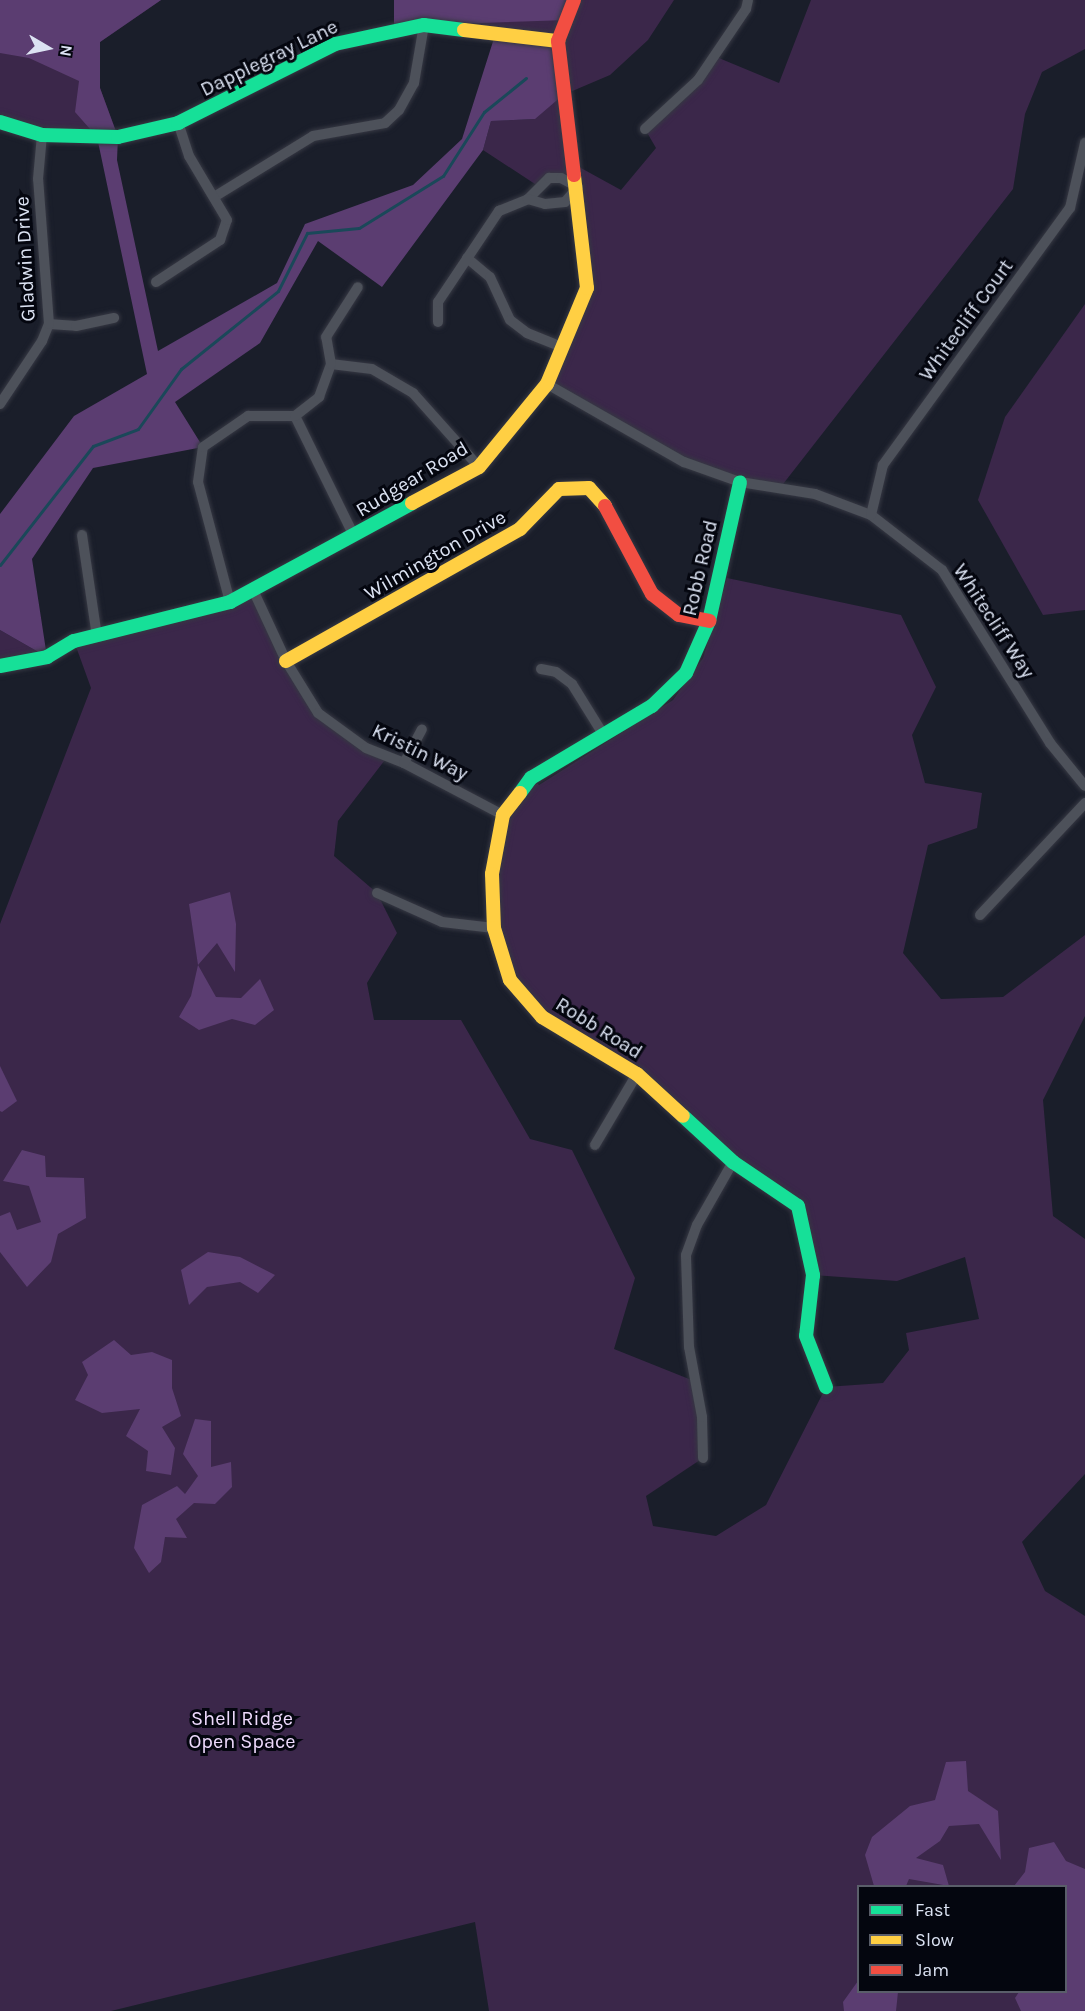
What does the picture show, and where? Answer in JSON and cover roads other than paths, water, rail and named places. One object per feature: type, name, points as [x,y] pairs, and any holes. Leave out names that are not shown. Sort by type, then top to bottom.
[{"type":"street","name":"Rudgear Road","points":[[0,666],[47,657],[74,641],[230,602],[254,592],[478,467],[548,384],[587,288],[578,187],[570,162],[558,41],[574,0]]},
{"type":"street","points":[[645,129],[698,80],[746,9],[748,0]]},
{"type":"street","name":"Dapplegray Lane","points":[[0,122],[42,135],[107,138],[178,123],[238,96],[269,76],[335,44],[424,24],[558,41]]},
{"type":"street","points":[[214,197],[313,136],[385,123],[399,110],[414,83],[424,24]]},
{"type":"street","points":[[156,282],[220,240],[227,220],[189,156],[178,123]]},
{"type":"street","name":"Gladwin Drive","points":[[0,404],[42,341],[49,324],[38,179],[42,135]]},
{"type":"street","name":"Whitecliff Court","points":[[871,515],[883,465],[1070,208],[1085,143]]},
{"type":"street","points":[[438,322],[438,302],[499,212],[528,199],[549,178],[561,178],[578,187],[565,202],[544,204],[528,199]]},
{"type":"street","points":[[467,258],[490,278],[510,320],[527,333],[562,347]]},
{"type":"street","points":[[230,602],[198,482],[203,447],[248,416],[295,416],[319,397],[331,364],[326,337],[358,286]]},
{"type":"street","points":[[49,324],[76,326],[114,318]]},
{"type":"street","points":[[331,364],[372,369],[413,393],[478,467]]},
{"type":"street","name":"Whitecliff Way","points":[[548,384],[684,462],[740,482],[815,494],[871,515],[942,570],[1050,743],[1085,786]]},
{"type":"street","points":[[295,416],[354,536]]},
{"type":"street","name":"Robb Road","points":[[740,482],[709,621],[700,649],[672,689],[652,706],[531,778],[503,815],[492,874],[494,928],[510,980],[542,1017],[637,1074],[733,1162],[798,1206],[813,1275],[806,1336],[826,1387]]},
{"type":"street","name":"Wilmington Drive","points":[[286,660],[520,528],[559,489],[589,488],[612,514],[652,594],[679,615],[709,621]]},
{"type":"street","points":[[82,535],[97,636]]},
{"type":"street","name":"Kristin Way","points":[[254,592],[286,660],[318,713],[366,748],[404,763],[503,815]]},
{"type":"street","points":[[541,669],[556,672],[572,684],[603,734]]},
{"type":"street","points":[[404,763],[422,729]]},
{"type":"street","points":[[980,915],[1085,803]]},
{"type":"street","points":[[377,893],[442,922],[494,928]]},
{"type":"street","points":[[595,1146],[637,1074]]},
{"type":"street","points":[[703,1458],[702,1417],[689,1347],[686,1255],[697,1225],[733,1162]]},
{"type":"waterway","points":[[0,565],[93,446],[138,429],[181,369],[278,291],[307,233],[359,228],[443,176],[484,112],[526,78]]},
{"type":"park label","name":"Shell Ridge Open Space","points":[[242,1730]]}]
